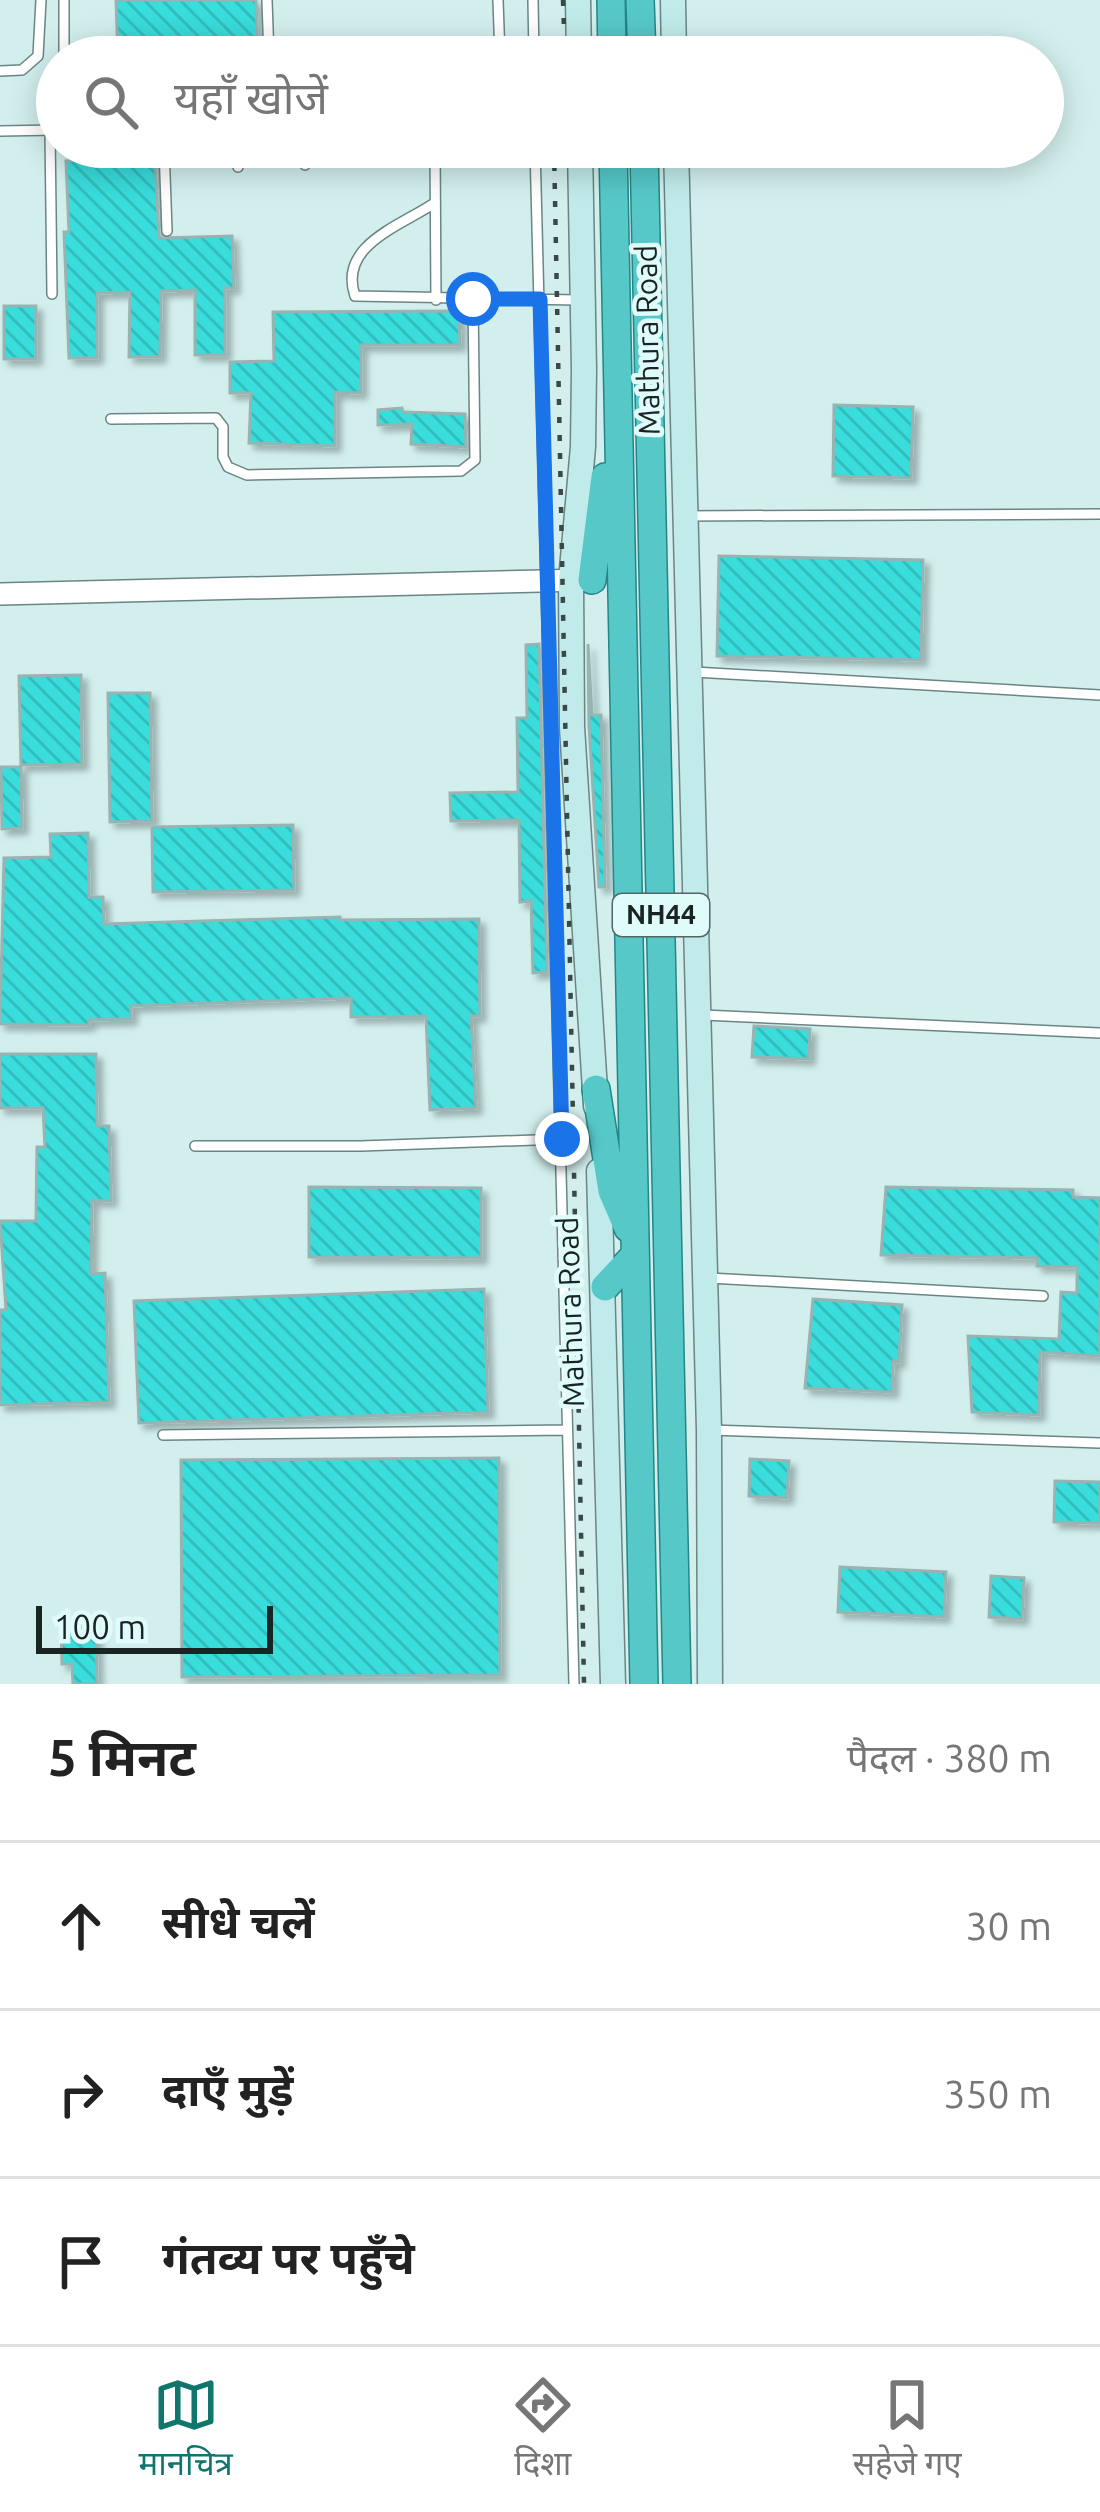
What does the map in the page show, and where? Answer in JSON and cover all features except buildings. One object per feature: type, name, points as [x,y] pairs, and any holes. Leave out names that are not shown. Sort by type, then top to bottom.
[{"type":"highway","points":[[610,0],[611,36]]},
{"type":"highway","points":[[640,0],[641,36]]},
{"type":"highway","name":"Mathura Road","points":[[613,168],[617,378],[583,580],[635,1249]]},
{"type":"highway","name":"Mathura Road","points":[[644,168],[677,1684]]},
{"type":"highway","points":[[596,1090],[612,1192],[635,1249],[605,1288]]},
{"type":"highway","name":"NH44","points":[[635,1249],[644,1684]]},
{"type":"main road","points":[[578,0],[579,36]]},
{"type":"main road","points":[[673,0],[674,36]]},
{"type":"main road","name":"Mathura Road","points":[[580,168],[583,580],[572,727],[605,1288],[613,1684]]},
{"type":"main road","name":"Mathura Road","points":[[677,168],[709,1430],[710,1684]]},
{"type":"street","points":[[0,594],[583,580]]},
{"type":"lane","points":[[41,0],[42,36]]},
{"type":"lane","points":[[64,0],[64,36]]},
{"type":"lane","points":[[267,0],[268,36]]},
{"type":"lane","points":[[498,0],[499,36]]},
{"type":"lane","points":[[533,0],[533,36]]},
{"type":"lane","points":[[0,70],[22,70],[36,58]]},
{"type":"lane","points":[[0,131],[36,130]]},
{"type":"lane","points":[[52,295],[54,168]]},
{"type":"lane","points":[[165,168],[167,231]]},
{"type":"lane","points":[[435,168],[436,300]]},
{"type":"lane","points":[[537,168],[540,299],[583,580],[562,1139],[574,1684]]},
{"type":"lane","points":[[434,204],[362,250],[351,271],[352,294],[358,298],[583,300]]},
{"type":"lane","points":[[111,418],[216,418],[224,427],[223,457],[228,467],[247,475],[461,471],[476,460],[473,299]]},
{"type":"lane","points":[[685,516],[1100,514]]},
{"type":"lane","points":[[689,672],[1100,695]]},
{"type":"lane","points":[[697,1015],[1100,1033]]},
{"type":"lane","points":[[195,1146],[562,1139]]},
{"type":"lane","points":[[703,1277],[1043,1296]]},
{"type":"lane","points":[[163,1435],[567,1430]]},
{"type":"lane","points":[[709,1430],[1100,1443]]},
{"type":"railway","points":[[563,0],[564,36]]},
{"type":"railway","points":[[554,168],[584,1684]]},
{"type":"route","points":[[473,299],[540,299],[562,1139]]}]
